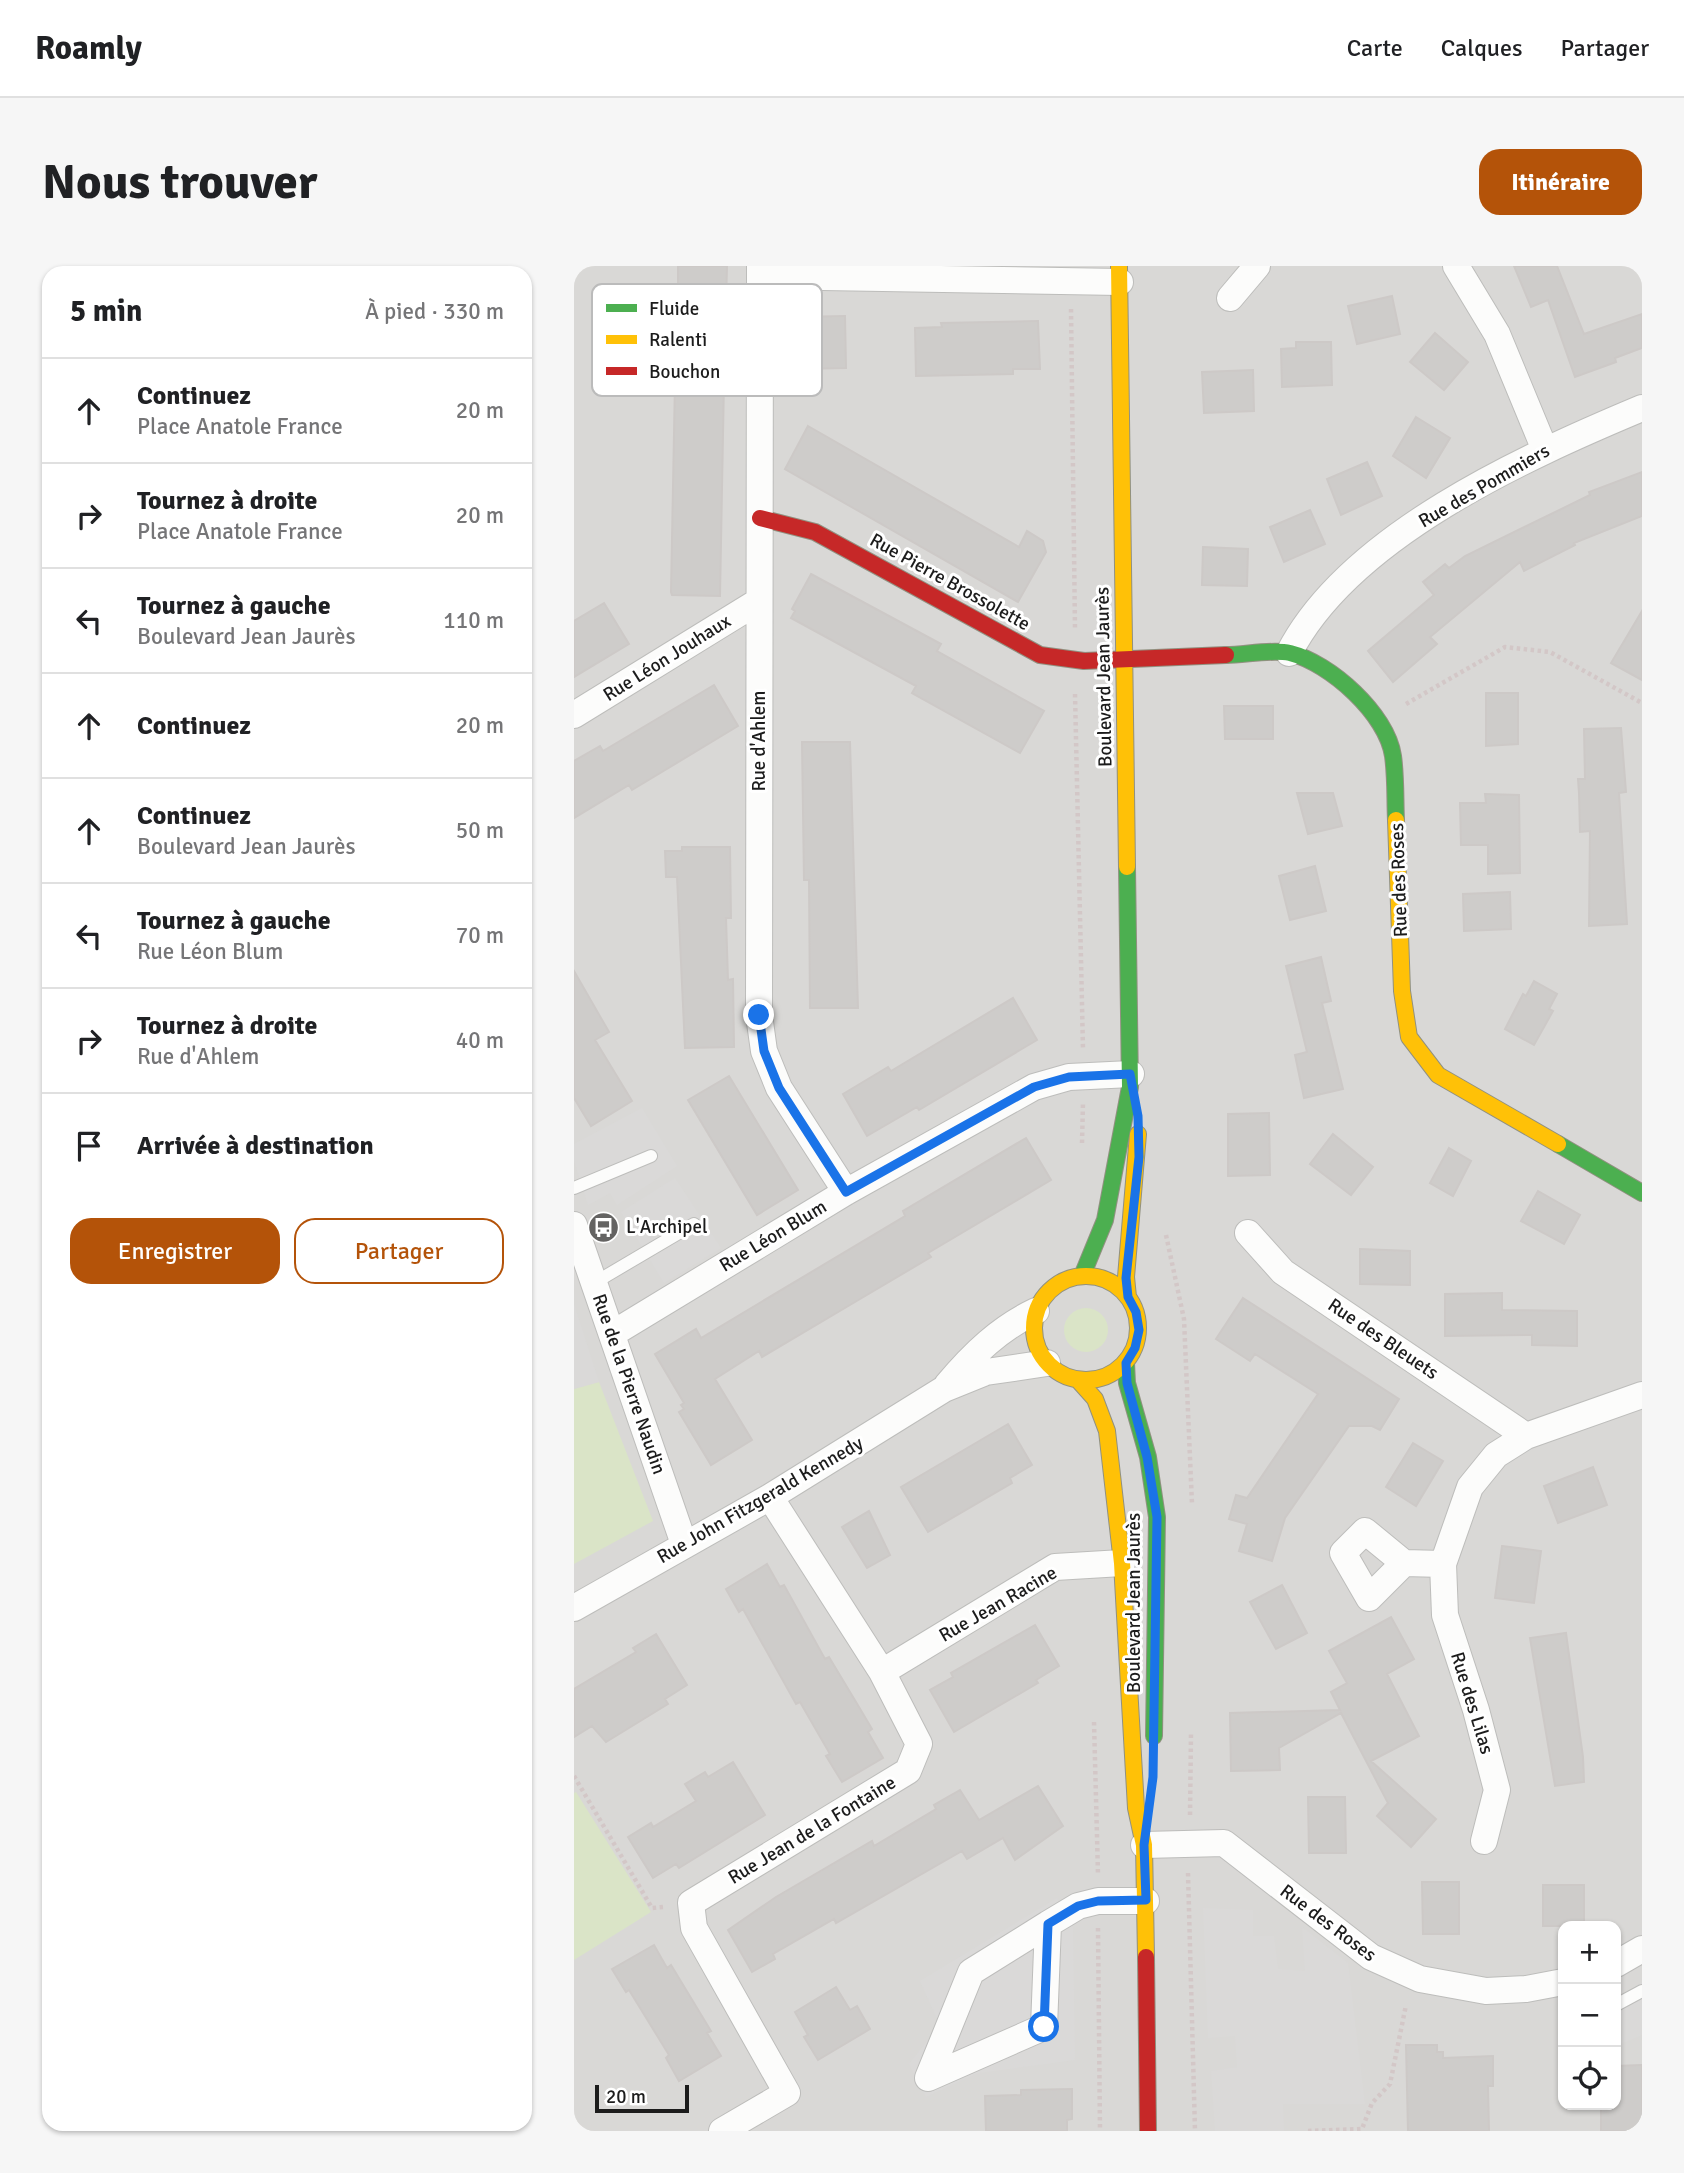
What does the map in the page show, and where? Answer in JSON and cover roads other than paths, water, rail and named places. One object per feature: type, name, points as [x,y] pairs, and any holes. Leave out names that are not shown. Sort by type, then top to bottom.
[{"type":"street","points":[[1230,298],[1257,266]]},
{"type":"street","points":[[1456,266],[1497,334],[1545,450]]},
{"type":"street","points":[[760,271],[1120,274]]},
{"type":"street","name":"Boulevard Jean Jaurès","points":[[1082,1276],[1105,1220],[1130,1080],[1120,274]]},
{"type":"street","name":"Rue d'Ahlem","points":[[760,396],[759,1015],[764,1051],[779,1088],[846,1192]]},
{"type":"street","name":"Rue des Pommiers","points":[[1289,653],[1303,626],[1332,591],[1391,542],[1455,498],[1545,450],[1642,408]]},
{"type":"street","name":"Rue Pierre Brossolette","points":[[760,518],[815,532],[1040,654],[1063,660],[1125,657]]},
{"type":"street","name":"Rue Léon Jouhaux","points":[[574,715],[760,601]]},
{"type":"street","name":"Rue des Roses","points":[[1125,657],[1289,653],[1323,668],[1354,692],[1378,720],[1393,753],[1404,1017],[1409,1037],[1438,1074],[1642,1193]]},
{"type":"street","name":"Rue Léon Blum","points":[[612,1334],[846,1192],[1034,1087],[1069,1077],[1130,1080]]},
{"type":"street","name":"Boulevard Jean Jaurès","points":[[1128,1297],[1126,1278],[1139,1157],[1138,1116],[1130,1080]]},
{"type":"street","name":"Rue de la Pierre Naudin","points":[[574,1225],[684,1544]]},
{"type":"street","name":"Rue des Bleuets","points":[[1248,1233],[1283,1272],[1526,1436]]},
{"type":"street","points":[[1082,1276],[1108,1280],[1128,1297],[1136,1312],[1139,1330],[1135,1348],[1126,1363],[1104,1378],[1078,1380],[1061,1374],[1047,1363],[1037,1348],[1033,1329],[1036,1311],[1054,1286],[1082,1276]]},
{"type":"street","name":"Rue John Fitzgerald Kennedy","points":[[944,1389],[974,1353],[1018,1320],[1036,1311]]},
{"type":"street","name":"Rue John Fitzgerald Kennedy","points":[[574,1608],[771,1497],[944,1389],[986,1372],[1047,1363]]},
{"type":"street","name":"Boulevard Jean Jaurès","points":[[1126,1363],[1127,1383],[1147,1457],[1157,1517],[1154,1750]]},
{"type":"street","name":"Boulevard Jean Jaurès","points":[[1078,1380],[1095,1399],[1107,1432],[1122,1563],[1136,1808],[1144,1845],[1148,2131]]},
{"type":"street","name":"Rue des Lilas","points":[[1484,1841],[1497,1790],[1476,1710],[1445,1615],[1443,1564],[1470,1487],[1496,1455],[1526,1436],[1642,1395]]},
{"type":"street","name":"Rue Jean de la Fontaine","points":[[722,2131],[788,2093],[694,1928],[691,1903],[908,1771],[919,1744],[882,1672],[771,1497]]},
{"type":"street","name":"Rue Jean Racine","points":[[882,1672],[1055,1567],[1122,1563]]},
{"type":"street","points":[[1404,1563],[1443,1564]]},
{"type":"street","name":"Boulevard Jean Jaurès","points":[[1144,1845],[1152,1791]]},
{"type":"street","name":"Rue des Roses","points":[[1144,1845],[1224,1843],[1371,1957],[1420,1979],[1486,1991],[1526,1989],[1558,1983]]},
{"type":"street","points":[[1048,1924],[1044,2027],[928,2078],[971,1972],[1048,1924],[1078,1906],[1098,1901],[1146,1900]]},
{"type":"street","points":[[1621,1961],[1642,1950]]},
{"type":"lane","points":[[574,1188],[651,1156]]},
{"type":"lane","points":[[594,1283],[694,1224]]},
{"type":"lane","points":[[1621,2002],[1642,1991]]},
{"type":"place","name":"L'Archipel","points":[[603,1227]]}]
